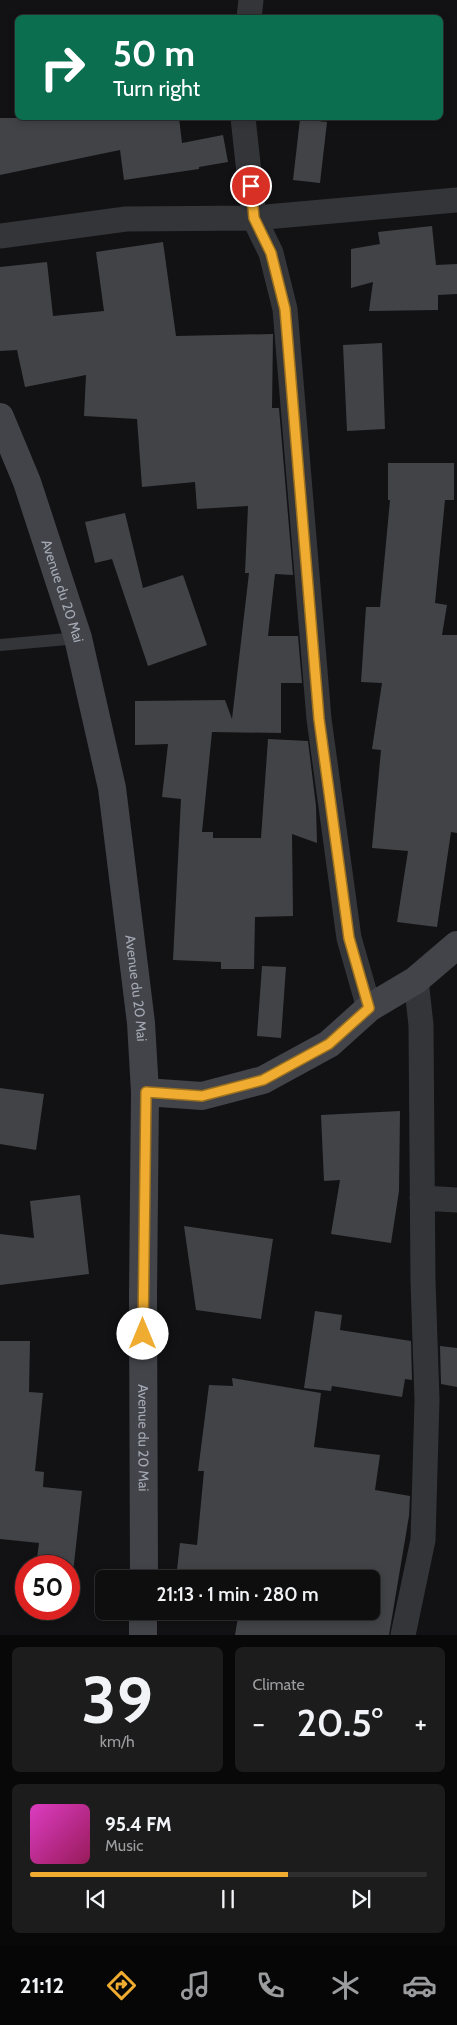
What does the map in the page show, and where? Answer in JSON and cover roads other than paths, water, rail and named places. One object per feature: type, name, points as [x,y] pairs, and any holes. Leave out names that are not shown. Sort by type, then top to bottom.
[{"type":"main road","name":"Avenue du 20 Mai","points":[[0,417],[27,482],[78,638],[112,788],[140,1013],[146,1092],[143,1296],[144,1570]]},
{"type":"main road","points":[[146,1092],[202,1096],[263,1080],[329,1044],[369,1008],[416,980],[457,946]]},
{"type":"main road","points":[[143,1620],[143,1635]]},
{"type":"street","points":[[249,15],[251,0]]},
{"type":"street","points":[[243,120],[254,218],[271,253],[285,309],[320,728],[349,938],[369,1008]]},
{"type":"street","points":[[0,236],[126,219],[254,218],[457,200]]},
{"type":"street","points":[[404,1635],[423,1540],[427,1400],[422,1198],[421,1025],[416,980]]},
{"type":"street","points":[[422,1198],[457,1200]]},
{"type":"lane","points":[[0,645],[78,638]]}]
